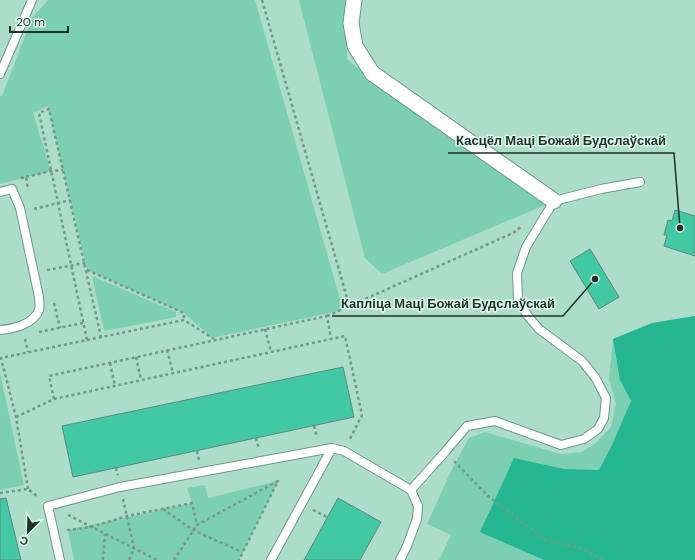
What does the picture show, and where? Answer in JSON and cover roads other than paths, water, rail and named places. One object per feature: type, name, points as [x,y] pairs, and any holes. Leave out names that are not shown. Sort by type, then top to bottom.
[{"type":"street","points":[[354,0],[352,23],[355,46],[372,73],[554,200]]},
{"type":"lane","points":[[0,74],[32,0]]},
{"type":"lane","points":[[411,490],[467,426],[495,421],[561,445],[584,439],[598,429],[604,418],[606,398],[595,377],[582,361],[539,329],[527,315],[518,300],[517,273],[526,247],[554,200],[640,182]]},
{"type":"lane","points":[[0,192],[12,189],[20,208],[39,297],[40,310],[34,318],[14,329],[0,330]]},
{"type":"lane","points":[[271,560],[332,448]]},
{"type":"lane","points":[[60,560],[48,506],[120,487],[332,448],[344,452],[411,490],[418,506],[417,519],[400,560]]},
{"type":"place","name":"Касцёл Маці Божай Будслаўскай","points":[[680,228]]},
{"type":"place","name":"Капліца Маці Божай Будслаўскай","points":[[595,279]]}]
